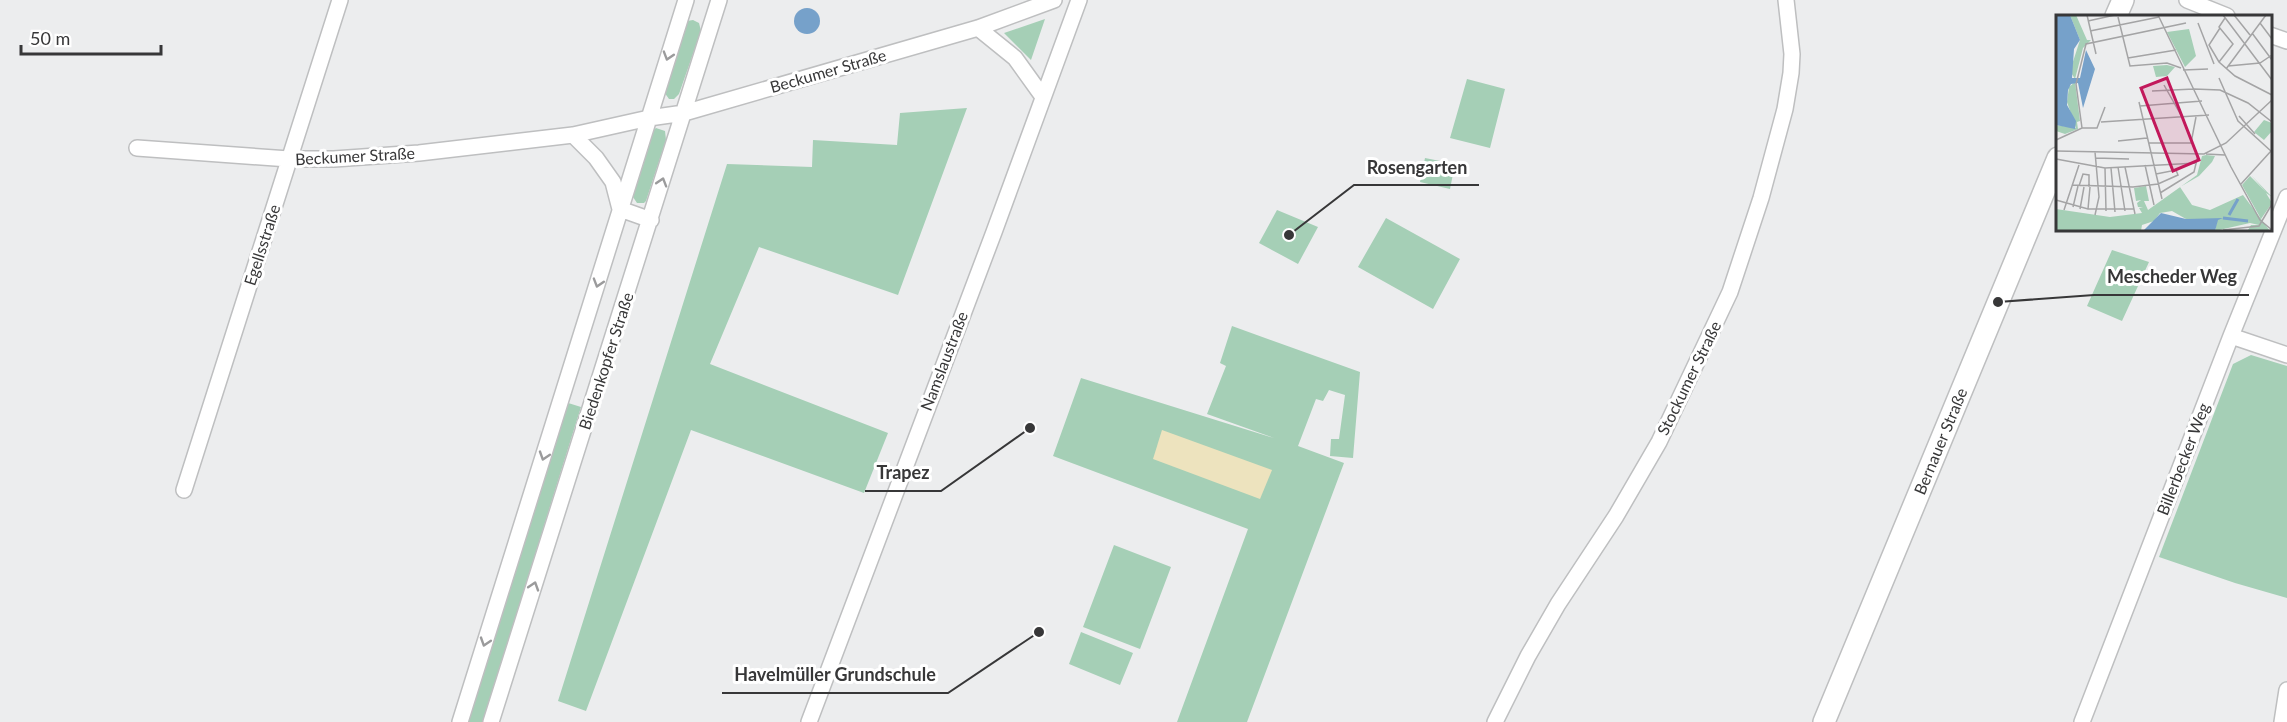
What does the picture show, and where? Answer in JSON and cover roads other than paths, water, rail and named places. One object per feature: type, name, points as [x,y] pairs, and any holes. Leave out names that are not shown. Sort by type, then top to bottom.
[{"type":"main road","points":[[2116,15],[2123,0]]},
{"type":"main road","name":"Bernauer Straße","points":[[1824,722],[2056,163]]},
{"type":"street","name":"Egellsstraße","points":[[184,490],[340,0]]},
{"type":"street","name":"Biedenkopfer Straße","points":[[460,722],[686,0]]},
{"type":"street","name":"Biedenkopfer Straße","points":[[491,722],[719,0]]},
{"type":"street","name":"Beckumer Straße","points":[[137,148],[289,159],[334,159],[419,153],[573,135],[649,118],[684,113],[978,28],[1054,0]]},
{"type":"street","name":"Namslaustraße","points":[[809,722],[1079,0]]},
{"type":"street","name":"Stockumer Straße","points":[[1496,722],[1528,656],[1558,604],[1616,516],[1659,442],[1730,291],[1761,198],[1785,110],[1792,54],[1786,0]]},
{"type":"street","points":[[2187,0],[2224,15]]},
{"type":"street","points":[[978,28],[1015,57],[1043,97]]},
{"type":"street","points":[[2272,34],[2287,41]]},
{"type":"street","points":[[573,135],[596,158],[613,182],[620,209],[651,220]]},
{"type":"street","name":"Billerbecker Weg","points":[[2082,722],[2287,197]]},
{"type":"street","points":[[2231,336],[2287,355]]},
{"type":"street","points":[[2282,722],[2287,690]]},
{"type":"water","points":[[807,8],[817,11],[820,21],[817,31],[807,34],[797,31],[794,21],[797,11]]},
{"type":"place","name":"Rosengarten","points":[[1289,235]]},
{"type":"place","name":"Mescheder Weg","points":[[1998,302]]},
{"type":"place","name":"Trapez","points":[[1030,428]]},
{"type":"place","name":"Havelmüller Grundschule","points":[[1039,632]]}]
